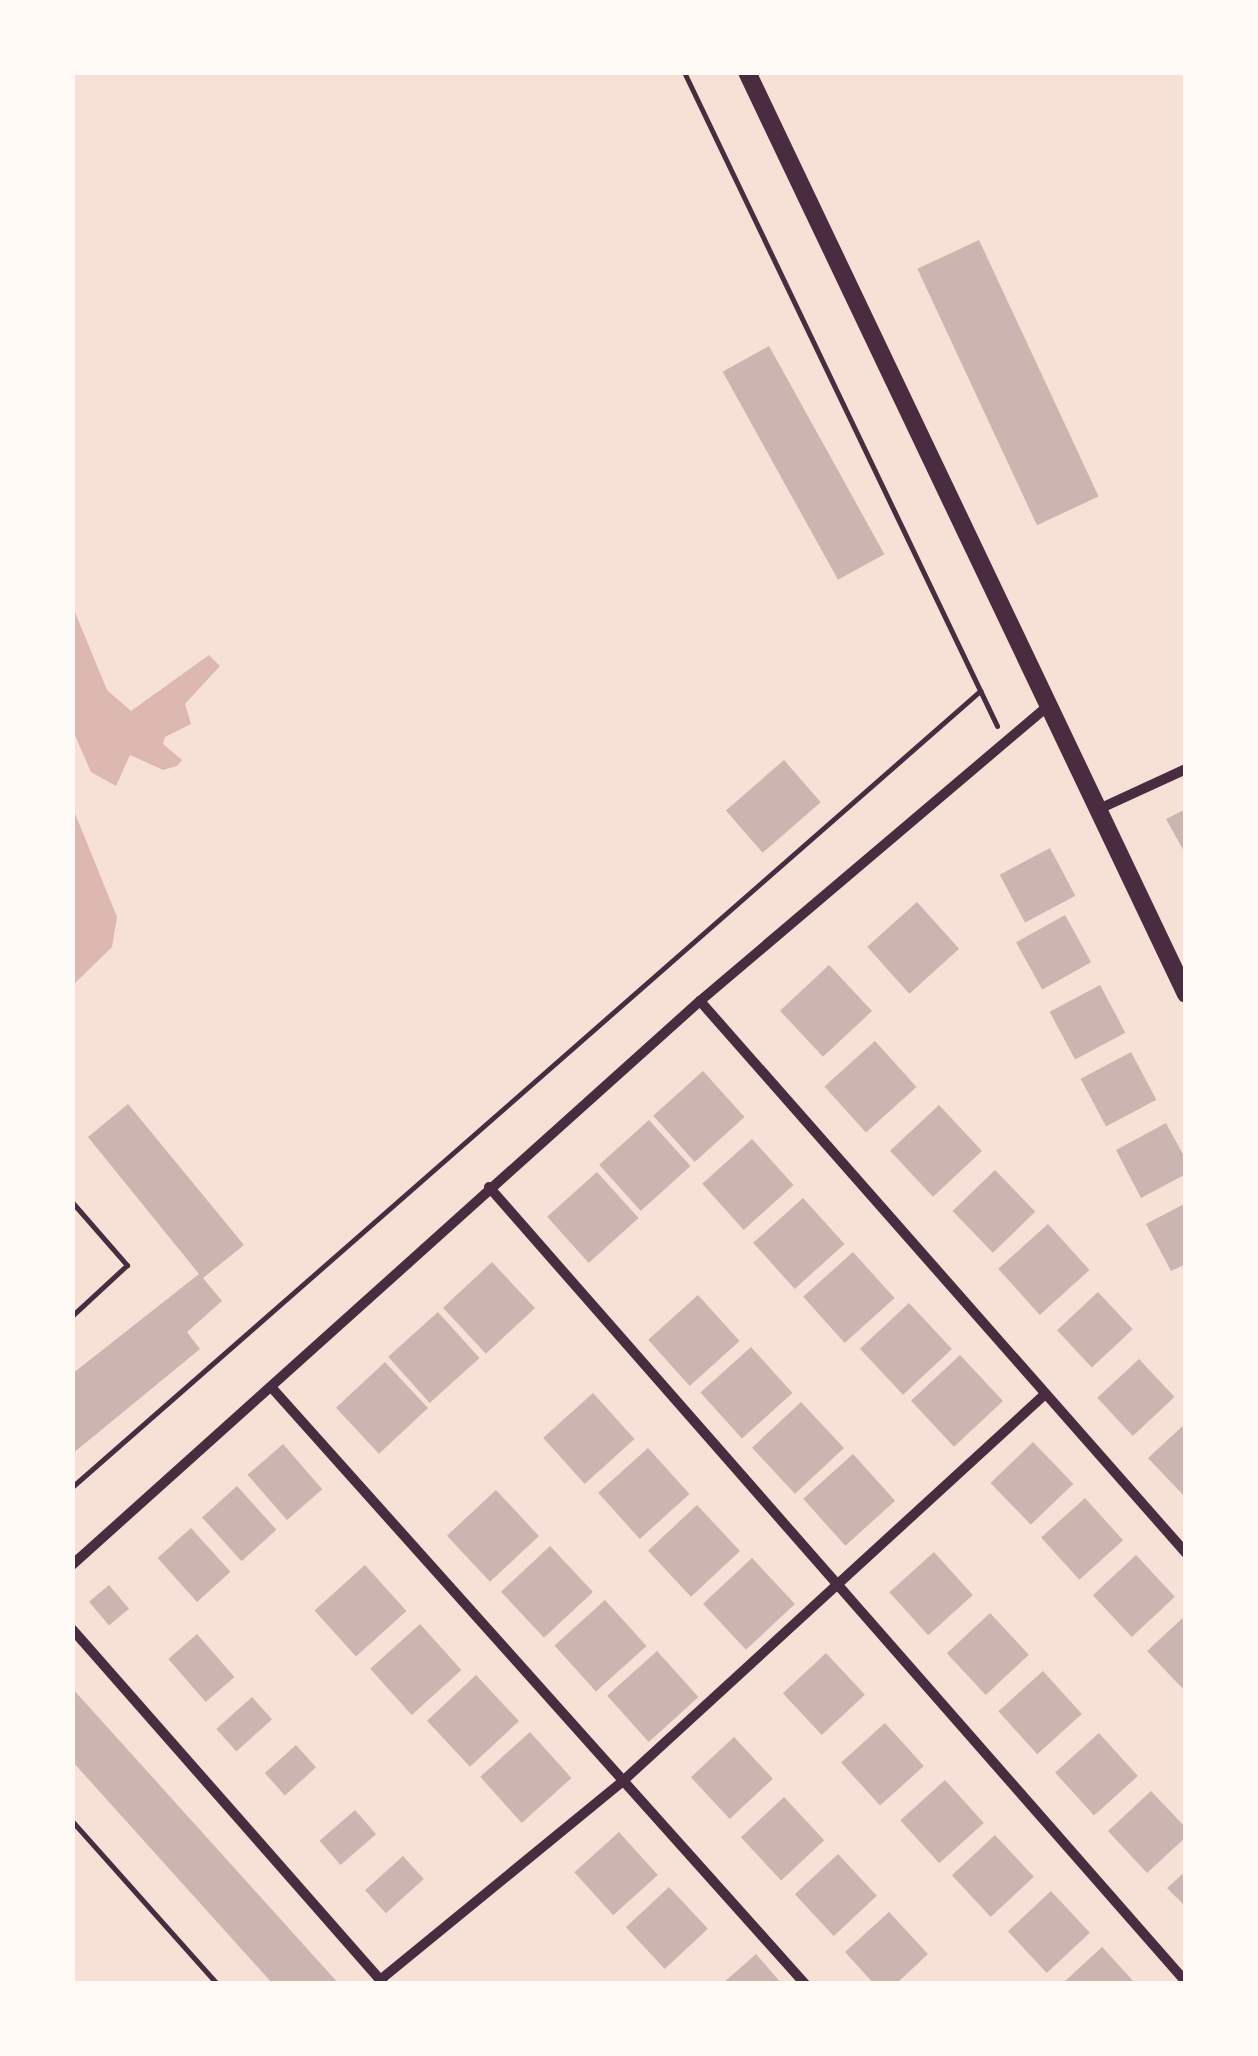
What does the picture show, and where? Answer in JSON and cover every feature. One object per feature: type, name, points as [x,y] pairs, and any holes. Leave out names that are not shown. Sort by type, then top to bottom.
[{"type":"main road","points":[[747,72],[1186,994]]},
{"type":"street","points":[[72,1565],[700,1001],[1050,704]]},
{"type":"street","points":[[1099,809],[1186,769]]},
{"type":"street","points":[[700,1001],[1043,1396],[1186,1554]]},
{"type":"street","points":[[489,1187],[1186,1982]]},
{"type":"street","points":[[272,1388],[805,1984]]},
{"type":"street","points":[[72,1629],[382,1982],[624,1780],[1043,1396]]},
{"type":"lane","points":[[72,1202],[127,1264],[72,1316]]},
{"type":"lane","points":[[72,1821],[218,1984]]},
{"type":"path","points":[[684,72],[1004,743]]},
{"type":"path","points":[[72,1487],[980,691]]},
{"type":"shaded area","points":[[72,605],[107,690],[131,711],[209,655],[220,666],[185,704],[191,724],[165,737],[163,744],[182,760],[177,766],[163,770],[130,755],[116,786],[91,772],[73,731]]},
{"type":"shaded area","points":[[72,806],[117,917],[112,947],[73,985]]},
{"type":"building","points":[[979,240],[1099,496],[1037,525],[917,269]]},
{"type":"building","points":[[769,346],[884,554],[838,580],[723,372]]},
{"type":"building","points":[[784,760],[821,802],[763,853],[726,811]]},
{"type":"building","points":[[1186,809],[1186,855],[1166,819]]},
{"type":"building","points":[[1050,848],[1075,896],[1025,922],[1000,875]]},
{"type":"building","points":[[917,902],[959,949],[909,994],[867,947]]},
{"type":"building","points":[[1065,915],[1091,962],[1042,989],[1016,942]]},
{"type":"building","points":[[829,965],[872,1011],[823,1057],[780,1011]]},
{"type":"building","points":[[1100,985],[1125,1033],[1075,1059],[1050,1012]]},
{"type":"building","points":[[875,1041],[916,1087],[866,1133],[824,1087]]},
{"type":"building","points":[[1131,1052],[1156,1100],[1106,1126],[1081,1079]]},
{"type":"building","points":[[703,1071],[744,1117],[695,1162],[653,1116]]},
{"type":"building","points":[[128,1104],[244,1245],[203,1278],[222,1301],[187,1332],[200,1349],[72,1454],[72,1374],[199,1274],[88,1137]]},
{"type":"building","points":[[939,1105],[982,1151],[933,1197],[890,1151]]},
{"type":"building","points":[[649,1120],[690,1166],[641,1211],[599,1165]]},
{"type":"building","points":[[1166,1123],[1186,1160],[1186,1174],[1141,1198],[1116,1150]]},
{"type":"building","points":[[752,1139],[793,1185],[744,1230],[702,1184]]},
{"type":"building","points":[[995,1170],[1035,1212],[993,1253],[953,1211]]},
{"type":"building","points":[[597,1172],[638,1218],[589,1263],[547,1217]]},
{"type":"building","points":[[803,1198],[844,1244],[795,1289],[753,1243]]},
{"type":"building","points":[[1186,1203],[1186,1264],[1171,1271],[1146,1224]]},
{"type":"building","points":[[1048,1224],[1089,1270],[1040,1315],[998,1269]]},
{"type":"building","points":[[853,1252],[894,1298],[845,1343],[803,1297]]},
{"type":"building","points":[[492,1262],[535,1308],[486,1354],[443,1308]]},
{"type":"building","points":[[1098,1292],[1133,1329],[1092,1367],[1057,1330]]},
{"type":"building","points":[[698,1295],[739,1341],[690,1386],[648,1340]]},
{"type":"building","points":[[909,1303],[952,1349],[903,1395],[860,1349]]},
{"type":"building","points":[[438,1312],[479,1358],[430,1403],[388,1357]]},
{"type":"building","points":[[751,1347],[792,1393],[742,1439],[700,1393]]},
{"type":"building","points":[[960,1355],[1003,1401],[954,1447],[911,1401]]},
{"type":"building","points":[[1139,1359],[1174,1397],[1133,1436],[1097,1398]]},
{"type":"building","points":[[385,1362],[428,1408],[379,1454],[336,1408]]},
{"type":"building","points":[[593,1393],[634,1439],[585,1484],[543,1438]]},
{"type":"building","points":[[801,1402],[844,1448],[795,1494],[752,1448]]},
{"type":"building","points":[[1186,1423],[1186,1498],[1148,1458]]},
{"type":"building","points":[[1033,1442],[1073,1484],[1031,1525],[991,1483]]},
{"type":"building","points":[[283,1444],[322,1489],[287,1520],[248,1475]]},
{"type":"building","points":[[648,1448],[689,1494],[640,1539],[598,1493]]},
{"type":"building","points":[[853,1454],[895,1501],[845,1546],[803,1499]]},
{"type":"building","points":[[237,1486],[276,1530],[242,1561],[202,1517]]},
{"type":"building","points":[[496,1490],[539,1536],[490,1582],[447,1536]]},
{"type":"building","points":[[1085,1498],[1123,1540],[1079,1580],[1041,1537]]},
{"type":"building","points":[[697,1505],[740,1551],[691,1597],[648,1551]]},
{"type":"building","points":[[191,1528],[230,1572],[197,1602],[158,1558]]},
{"type":"building","points":[[550,1546],[593,1592],[544,1638],[501,1592]]},
{"type":"building","points":[[934,1552],[973,1595],[928,1635],[889,1592]]},
{"type":"building","points":[[1136,1555],[1175,1597],[1132,1637],[1093,1595]]},
{"type":"building","points":[[752,1558],[795,1604],[746,1650],[703,1604]]},
{"type":"building","points":[[365,1565],[406,1611],[356,1657],[314,1611]]},
{"type":"building","points":[[109,1585],[129,1609],[109,1625],[89,1602]]},
{"type":"building","points":[[605,1600],[646,1646],[596,1692],[554,1646]]},
{"type":"building","points":[[990,1613],[1029,1655],[986,1695],[947,1653]]},
{"type":"building","points":[[1186,1615],[1186,1692],[1147,1651]]},
{"type":"building","points":[[420,1624],[461,1670],[412,1715],[370,1669]]},
{"type":"building","points":[[197,1634],[234,1677],[206,1702],[168,1659]]},
{"type":"building","points":[[657,1651],[698,1697],[649,1742],[607,1696]]},
{"type":"building","points":[[826,1653],[865,1695],[822,1735],[783,1693]]},
{"type":"building","points":[[1043,1671],[1082,1714],[1037,1754],[998,1711]]},
{"type":"building","points":[[476,1675],[519,1721],[470,1767],[427,1721]]},
{"type":"building","points":[[72,1688],[339,1984],[273,1984],[72,1761]]},
{"type":"building","points":[[252,1697],[272,1719],[236,1751],[216,1729]]},
{"type":"building","points":[[885,1723],[924,1766],[880,1806],[841,1762]]},
{"type":"building","points":[[530,1732],[571,1778],[522,1823],[480,1777]]},
{"type":"building","points":[[1099,1733],[1138,1776],[1094,1816],[1055,1772]]},
{"type":"building","points":[[734,1737],[773,1779],[730,1819],[691,1777]]},
{"type":"building","points":[[296,1745],[316,1767],[285,1795],[265,1773]]},
{"type":"building","points":[[945,1780],[984,1823],[939,1863],[900,1820]]},
{"type":"building","points":[[1151,1791],[1186,1828],[1186,1837],[1147,1873],[1108,1831]]},
{"type":"building","points":[[784,1797],[824,1840],[781,1880],[741,1837]]},
{"type":"building","points":[[355,1810],[376,1834],[341,1865],[320,1841]]},
{"type":"building","points":[[619,1832],[658,1875],[613,1915],[574,1872]]},
{"type":"building","points":[[995,1835],[1034,1877],[991,1917],[952,1875]]},
{"type":"building","points":[[838,1854],[877,1896],[834,1936],[795,1894]]},
{"type":"building","points":[[403,1856],[424,1879],[386,1913],[365,1890]]},
{"type":"building","points":[[1186,1871],[1186,1907],[1167,1888]]},
{"type":"building","points":[[669,1887],[708,1929],[665,1969],[626,1927]]},
{"type":"building","points":[[1051,1891],[1090,1933],[1047,1973],[1008,1931]]},
{"type":"building","points":[[889,1912],[928,1954],[896,1984],[874,1984],[845,1952]]},
{"type":"building","points":[[1102,1947],[1136,1984],[1062,1984]]},
{"type":"building","points":[[756,1954],[782,1984],[722,1984]]}]
